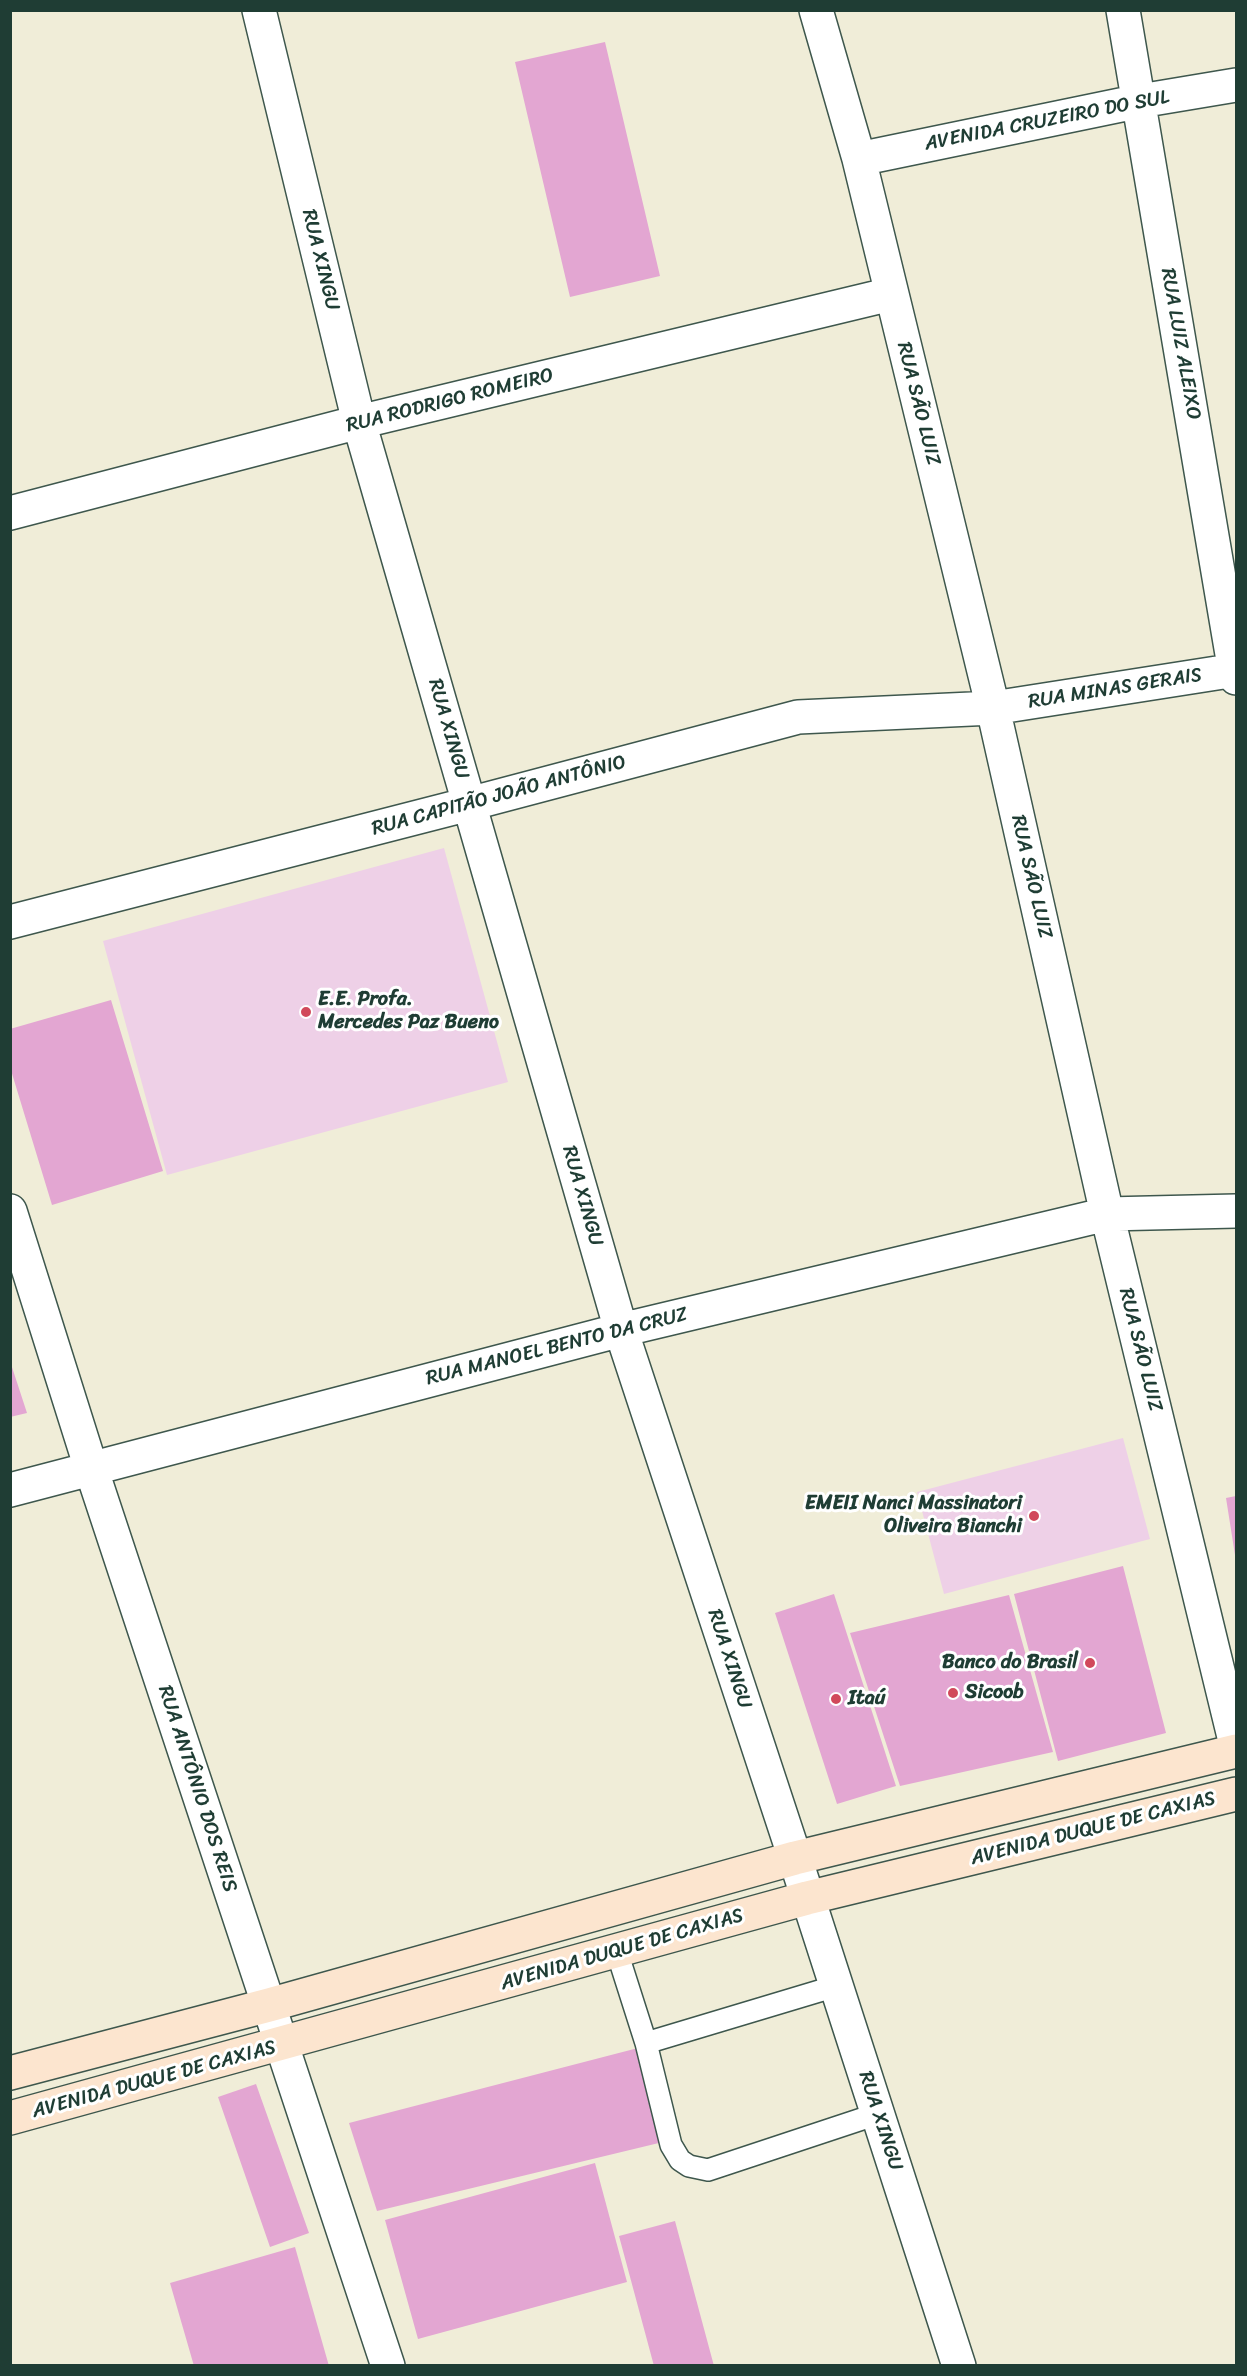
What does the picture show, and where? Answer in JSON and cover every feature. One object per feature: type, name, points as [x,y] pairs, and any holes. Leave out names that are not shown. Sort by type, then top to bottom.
[{"type":"main road","points":[[10,2073],[268,2005],[795,1858],[1236,1751]]},
{"type":"main road","name":"AVENIDA DUQUE DE CAXIAS","points":[[10,2118],[807,1898],[1236,1794]]},
{"type":"street","name":"RUA XINGU","points":[[259,10],[359,422],[621,1330],[959,2366]]},
{"type":"street","name":"RUA SÃO LUIZ","points":[[816,10],[859,159],[993,708],[1107,1214],[1236,1745]]},
{"type":"street","name":"RUA LUIZ ALEIXO","points":[[1124,10],[1236,672]]},
{"type":"street","name":"AVENIDA CRUZEIRO DO SUL","points":[[859,159],[1140,101],[1236,85]]},
{"type":"street","name":"RUA RODRIGO ROMEIRO","points":[[10,513],[359,422],[891,294]]},
{"type":"street","name":"RUA MINAS GERAIS","points":[[993,708],[1236,672]]},
{"type":"street","name":"RUA CAPITÃO JOÃO ANTÔNIO","points":[[10,922],[798,717],[993,708]]},
{"type":"street","name":"RUA ANTÔNIO DOS REIS","points":[[10,1211],[91,1468],[388,2366]]},
{"type":"street","name":"RUA MANOEL BENTO DA CRUZ","points":[[10,1490],[621,1330],[1107,1214],[1236,1211]]},
{"type":"lane","points":[[617,1952],[646,2043],[671,2145],[680,2160],[689,2166],[708,2170],[877,2114]]},
{"type":"lane","points":[[646,2043],[836,1986]]},
{"type":"shaded area","name":"E.E. Profa. Mercedes Paz Bueno","points":[[444,848],[508,1082],[167,1175],[103,941]]},
{"type":"shaded area","name":"EMEII Nanci Massinatori Oliveira Bianchi","points":[[1123,1438],[1150,1539],[944,1594],[917,1492]]},
{"type":"building","points":[[605,42],[660,276],[570,297],[515,62]]},
{"type":"building","points":[[111,1000],[163,1171],[52,1205],[10,1067],[10,1029]]},
{"type":"building","points":[[10,1361],[27,1413],[10,1417]]},
{"type":"building","points":[[1236,1496],[1236,1555],[1235,1555],[1226,1498]]},
{"type":"building","name":"Banco do Brasil","points":[[1123,1566],[1166,1733],[1058,1761],[1014,1594]]},
{"type":"building","name":"Itaú","points":[[834,1594],[896,1786],[837,1804],[775,1613]]},
{"type":"building","name":"Sicoob","points":[[1009,1595],[1053,1752],[900,1786],[850,1633]]},
{"type":"building","points":[[638,2048],[663,2142],[377,2211],[349,2123]]},
{"type":"building","points":[[256,2084],[309,2233],[270,2247],[218,2097]]},
{"type":"building","points":[[595,2163],[627,2282],[418,2339],[385,2220]]},
{"type":"building","points":[[675,2221],[714,2366],[654,2366],[619,2236]]},
{"type":"building","points":[[295,2247],[329,2366],[194,2366],[170,2283]]},
{"type":"place","name":"E.E. Profa. Mercedes Paz Bueno","points":[[306,1012]]},
{"type":"place","name":"EMEII Nanci Massinatori Oliveira Bianchi","points":[[1034,1516]]},
{"type":"place","name":"Banco do Brasil","points":[[1090,1663]]},
{"type":"place","name":"Sicoob","points":[[953,1693]]},
{"type":"place","name":"Itaú","points":[[836,1699]]}]
